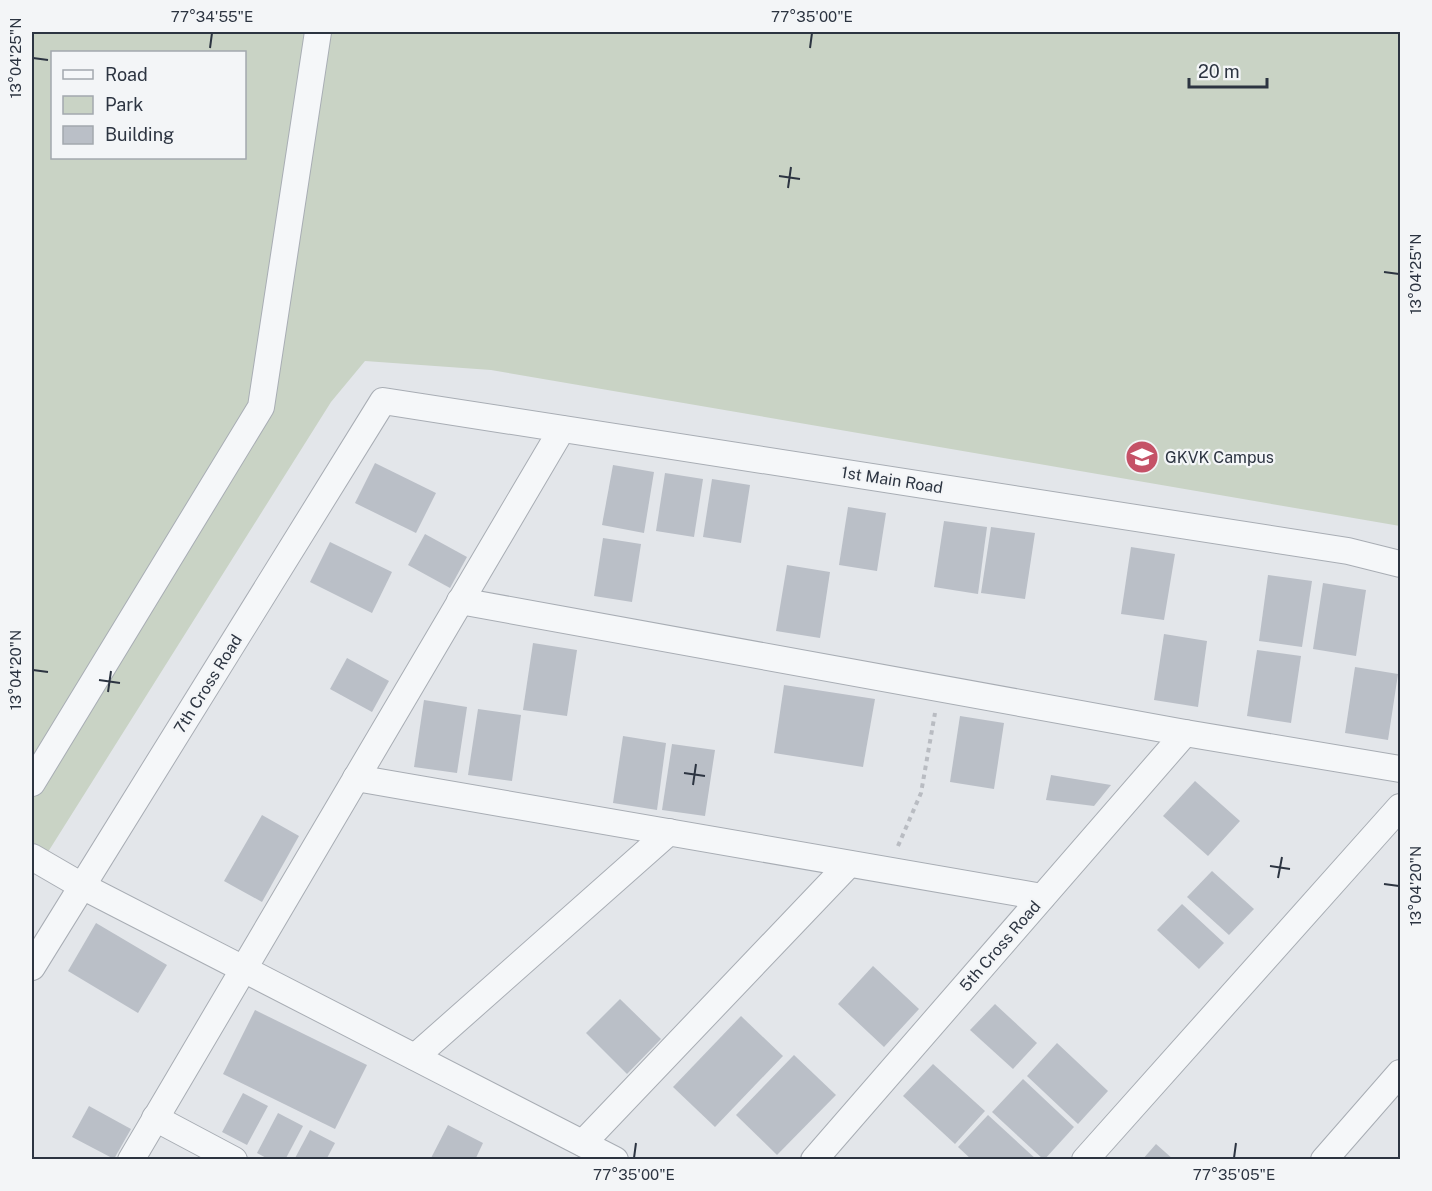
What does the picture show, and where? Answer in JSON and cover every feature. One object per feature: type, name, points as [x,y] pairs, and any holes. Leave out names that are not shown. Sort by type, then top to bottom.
[{"type":"street","points":[[32,783],[261,407],[318,32]]},
{"type":"street","name":"1st Main Road","points":[[383,401],[1348,551],[1401,564]]},
{"type":"street","name":"7th Cross Road","points":[[32,967],[383,401]]},
{"type":"street","points":[[130,1160],[562,429]]},
{"type":"street","points":[[460,601],[1185,733],[1401,769]]},
{"type":"street","name":"5th Cross Road","points":[[814,1160],[1185,733]]},
{"type":"street","points":[[356,778],[1042,897]]},
{"type":"street","points":[[1085,1160],[1401,807]]},
{"type":"street","points":[[415,1057],[669,832]]},
{"type":"street","points":[[32,857],[82,886],[615,1160]]},
{"type":"street","points":[[583,1143],[849,864]]},
{"type":"street","points":[[1324,1160],[1401,1073]]},
{"type":"street","points":[[155,1118],[234,1160]]},
{"type":"path","points":[[888,871],[921,793],[939,688]]},
{"type":"green space","name":"GKVK Campus","points":[[32,32],[1400,32],[1400,526],[491,370],[365,361],[331,402],[48,852],[32,842]]},
{"type":"building","points":[[375,463],[436,493],[416,533],[355,503]]},
{"type":"building","points":[[613,465],[654,472],[644,533],[602,525]]},
{"type":"building","points":[[665,473],[703,479],[694,537],[656,531]]},
{"type":"building","points":[[712,479],[750,485],[741,543],[703,537]]},
{"type":"building","points":[[848,507],[886,513],[877,571],[839,565]]},
{"type":"building","points":[[944,521],[987,527],[978,594],[934,587]]},
{"type":"building","points":[[991,527],[1035,533],[1025,599],[981,593]]},
{"type":"building","points":[[425,534],[467,557],[450,588],[408,565]]},
{"type":"building","points":[[603,538],[641,544],[632,602],[594,596]]},
{"type":"building","points":[[330,542],[392,572],[372,613],[310,582]]},
{"type":"building","points":[[1131,547],[1175,554],[1164,620],[1121,614]]},
{"type":"building","points":[[787,565],[830,572],[820,638],[776,631]]},
{"type":"building","points":[[1268,575],[1312,581],[1302,647],[1259,641]]},
{"type":"building","points":[[1323,583],[1366,590],[1356,656],[1313,649]]},
{"type":"building","points":[[1164,634],[1207,641],[1198,707],[1154,700]]},
{"type":"building","points":[[533,643],[577,650],[567,716],[523,710]]},
{"type":"building","points":[[1257,650],[1301,656],[1291,723],[1247,716]]},
{"type":"building","points":[[347,658],[389,681],[372,712],[330,689]]},
{"type":"building","points":[[1355,667],[1398,674],[1388,740],[1345,733]]},
{"type":"building","points":[[784,685],[875,699],[863,767],[774,753]]},
{"type":"building","points":[[424,700],[467,707],[457,773],[414,767]]},
{"type":"building","points":[[478,709],[521,715],[512,781],[468,775]]},
{"type":"building","points":[[960,716],[1004,723],[994,789],[950,782]]},
{"type":"building","points":[[623,736],[666,743],[657,810],[613,803]]},
{"type":"building","points":[[672,744],[715,750],[705,816],[662,810]]},
{"type":"building","points":[[1051,775],[1111,785],[1094,806],[1046,800]]},
{"type":"building","points":[[1195,781],[1240,821],[1208,856],[1163,816]]},
{"type":"building","points":[[262,815],[299,836],[262,902],[224,881]]},
{"type":"building","points":[[1212,871],[1254,909],[1229,935],[1187,897]]},
{"type":"building","points":[[1182,904],[1224,943],[1199,969],[1157,930]]},
{"type":"building","points":[[96,923],[167,965],[138,1013],[68,971]]},
{"type":"building","points":[[873,966],[919,1009],[884,1047],[838,1004]]},
{"type":"building","points":[[620,999],[661,1039],[627,1074],[586,1033]]},
{"type":"building","points":[[995,1004],[1037,1043],[1013,1069],[970,1030]]},
{"type":"building","points":[[255,1010],[367,1065],[335,1129],[223,1074]]},
{"type":"building","points":[[741,1016],[783,1056],[715,1127],[673,1087]]},
{"type":"building","points":[[1057,1043],[1108,1091],[1078,1124],[1027,1076]]},
{"type":"building","points":[[794,1055],[836,1095],[777,1155],[736,1115]]},
{"type":"building","points":[[933,1064],[985,1111],[955,1144],[903,1096]]},
{"type":"building","points":[[1023,1079],[1074,1127],[1044,1160],[992,1112]]},
{"type":"building","points":[[243,1093],[268,1106],[247,1145],[222,1132]]},
{"type":"building","points":[[89,1106],[131,1129],[114,1159],[72,1137]]},
{"type":"building","points":[[278,1113],[303,1126],[285,1160],[270,1160],[257,1153]]},
{"type":"building","points":[[988,1115],[1037,1160],[972,1160],[958,1147]]},
{"type":"building","points":[[448,1125],[483,1143],[475,1160],[430,1160]]},
{"type":"building","points":[[310,1130],[335,1143],[326,1160],[294,1160]]},
{"type":"building","points":[[1156,1144],[1174,1160],[1142,1160]]},
{"type":"place","name":"GKVK Campus","points":[[1142,457]]}]
